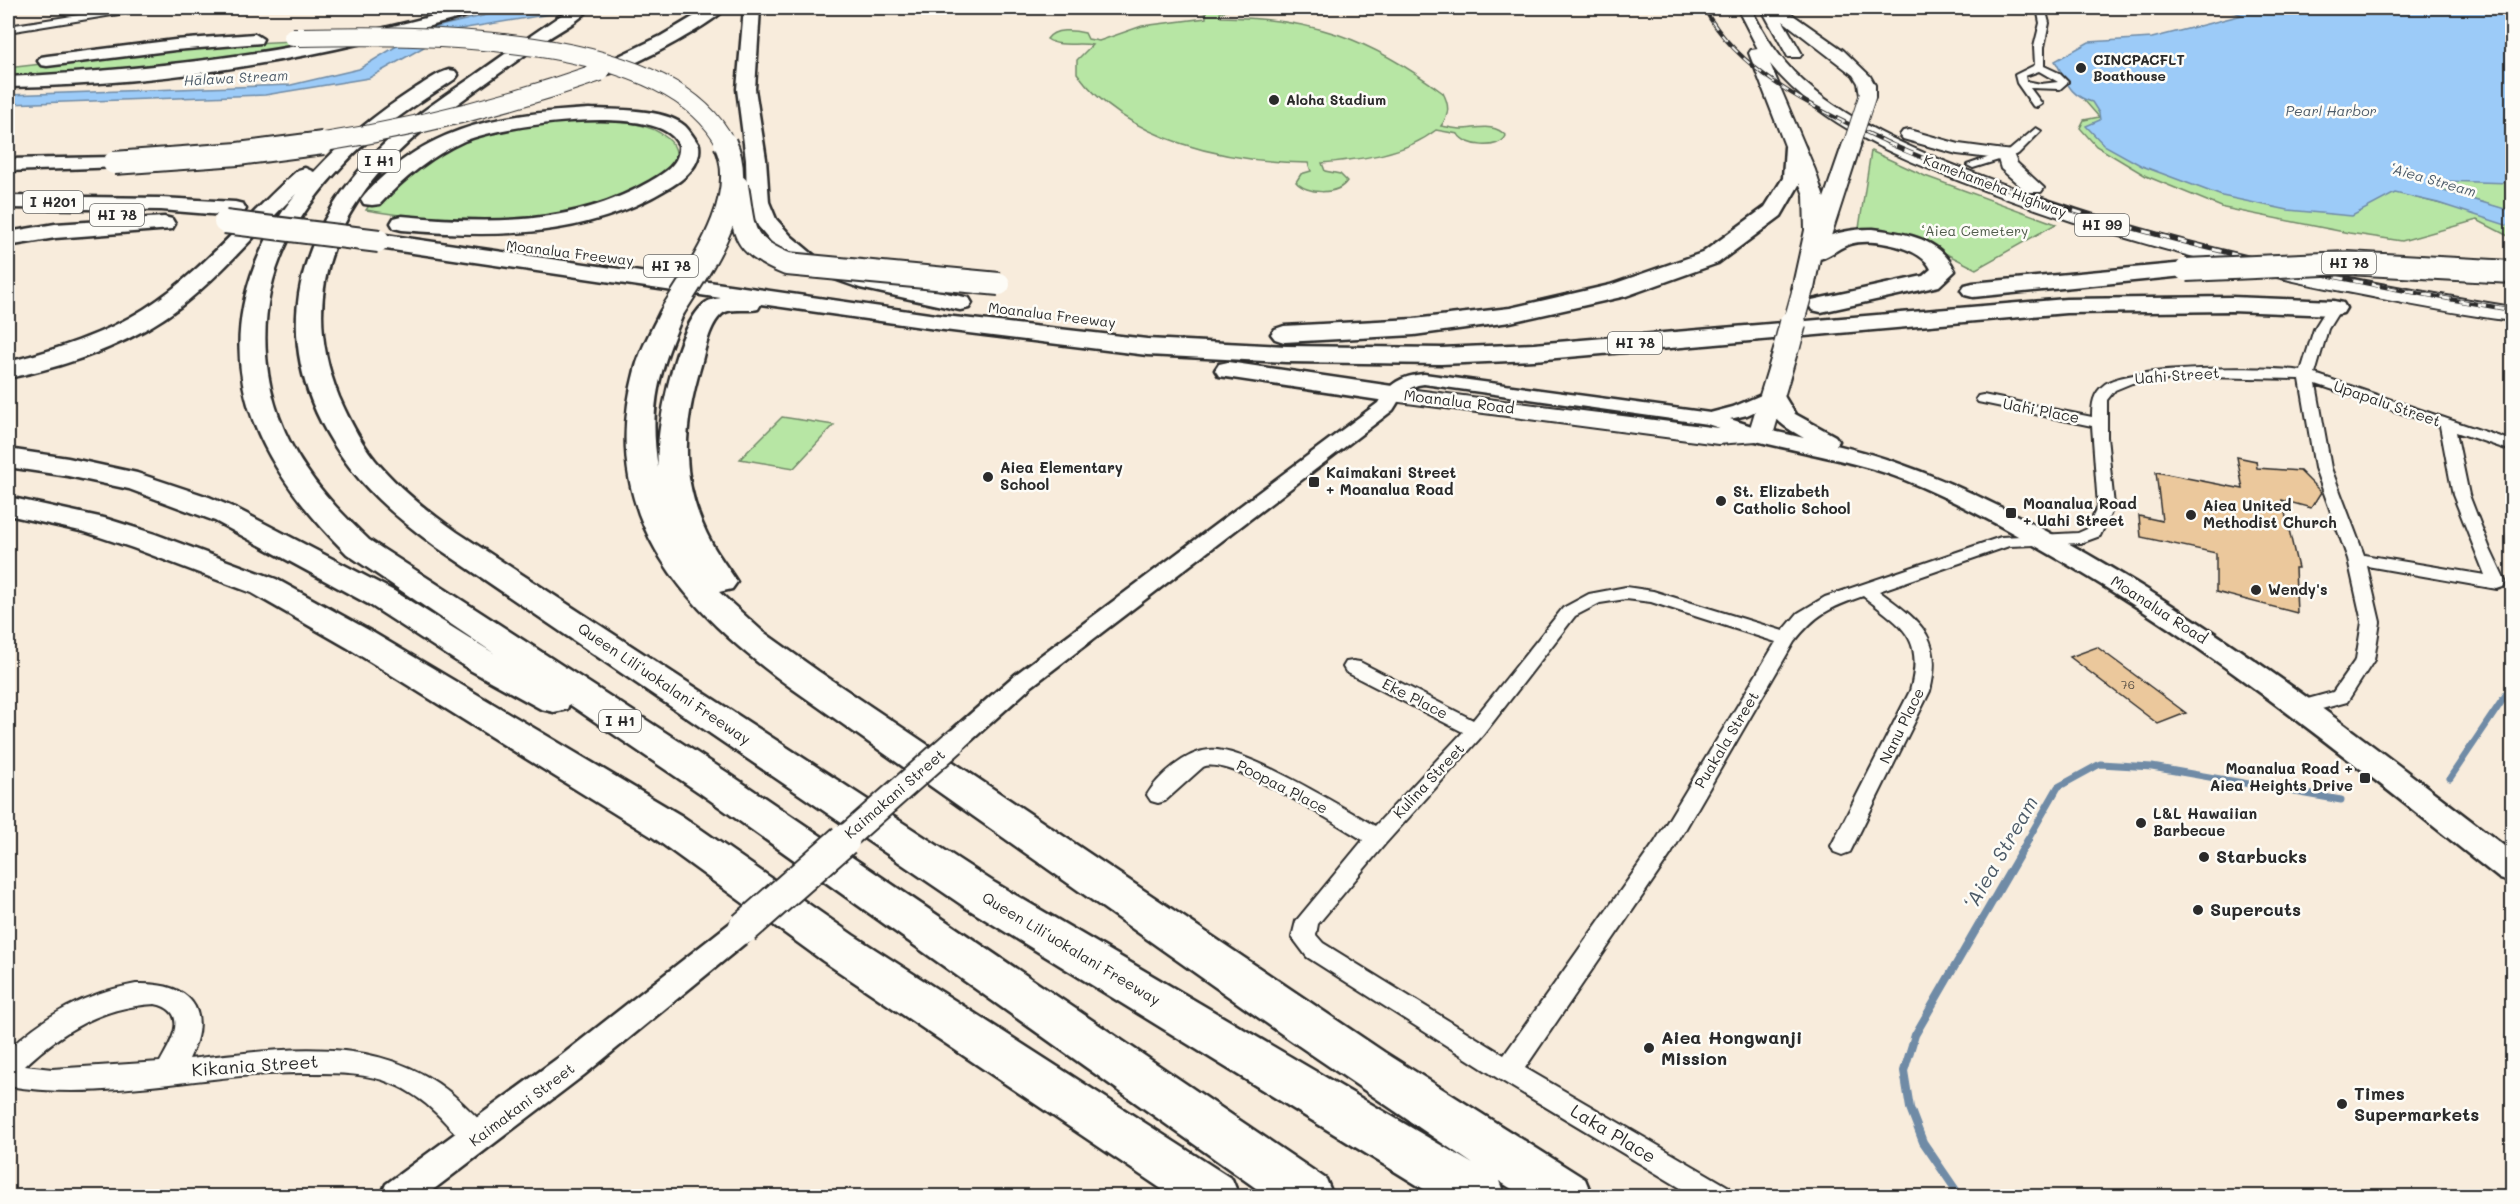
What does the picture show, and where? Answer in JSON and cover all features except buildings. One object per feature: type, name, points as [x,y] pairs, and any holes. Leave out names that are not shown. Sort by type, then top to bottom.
[{"type":"highway","points":[[8,82],[144,74],[250,60],[353,40],[477,8]]},
{"type":"highway","points":[[8,165],[114,163],[229,155],[337,141],[473,113],[600,72],[667,40],[718,8]]},
{"type":"highway","points":[[752,8],[747,89],[756,159],[758,202],[766,221],[783,241],[808,262],[868,283],[960,303]]},
{"type":"highway","name":"Queen Liliʻuokalani Freeway","points":[[577,11],[426,118],[390,149],[356,187],[322,245],[312,282],[308,327],[320,382],[338,425],[372,474],[392,496],[446,539],[980,895],[1480,1197]]},
{"type":"highway","name":"I H1","points":[[522,26],[395,111],[352,145],[317,182],[275,244],[264,267],[250,322],[253,376],[264,418],[283,458],[326,516],[358,546],[714,783],[1308,1197]]},
{"type":"highway","points":[[29,63],[175,45],[293,38],[382,36],[500,42],[599,61],[649,79],[679,94],[707,114],[723,138],[732,161],[744,229],[749,243],[762,255],[787,264],[999,284]]},
{"type":"highway","points":[[8,369],[81,348],[152,315],[192,285],[308,172],[395,111]]},
{"type":"highway","points":[[8,239],[55,231],[162,224],[230,216],[380,234],[441,228],[492,229],[550,223],[629,201],[662,184],[684,164],[690,152],[682,135],[667,126],[646,119],[621,115],[549,117],[473,131],[418,157],[394,175],[364,207],[340,258],[331,286],[320,382]]},
{"type":"highway","points":[[1275,334],[1414,327],[1510,315],[1617,291],[1710,258],[1773,211],[1793,178],[1795,147]]},
{"type":"highway","points":[[732,161],[731,195],[719,232],[672,312],[649,366],[640,409],[641,453],[649,500],[664,538],[706,597],[761,648],[949,759]]},
{"type":"highway","name":"I H201","points":[[8,202],[98,202]]},
{"type":"highway","name":"HI 78","points":[[98,202],[230,216]]},
{"type":"highway","name":"HI 78","points":[[8,215],[230,216]]},
{"type":"highway","name":"Moanalua Freeway","points":[[380,234],[1087,320],[1275,334]]},
{"type":"highway","name":"Moanalua Freeway","points":[[380,234],[537,265],[936,322]]},
{"type":"highway","points":[[1812,297],[1931,281],[1943,271],[1942,264],[1932,254],[1919,247],[1884,237],[1864,235],[1839,240],[1815,254]]},
{"type":"highway","name":"HI 78","points":[[1275,334],[1464,336],[1536,333],[1812,297],[2186,270],[2347,263],[2512,272]]},
{"type":"highway","points":[[796,303],[725,305],[709,313],[684,377],[671,439],[673,476],[691,534],[706,564],[750,614],[831,675],[949,759],[1368,1068],[1567,1197]]},
{"type":"highway","name":"HI 78","points":[[936,322],[1157,347],[1286,354],[1441,356],[1534,352],[2066,306],[2231,304],[2320,321]]},
{"type":"highway","points":[[936,322],[1060,345],[1392,394]]},
{"type":"highway","points":[[8,458],[68,467],[137,483],[170,492],[226,515],[382,598],[482,662],[714,783]]},
{"type":"highway","points":[[8,506],[93,525],[199,561],[264,586],[360,640],[668,827],[848,954],[1214,1197]]},
{"type":"main road","name":"Kamehameha Highway","points":[[1768,8],[1799,62],[1810,74],[1850,104],[1903,134],[1973,165],[2140,223],[2230,248],[2360,277],[2512,303]]},
{"type":"main road","points":[[1760,435],[1787,346],[1812,297],[1815,254],[1867,97],[1863,76],[1847,61],[1775,8]]},
{"type":"main road","name":"Kamehameha Highway","points":[[1746,13],[1772,56],[1797,84],[1848,119],[1916,156],[2044,206],[2214,258],[2327,283],[2512,314]]},
{"type":"main road","points":[[1746,13],[1750,37],[1777,97],[1795,147],[1807,169],[1816,213],[1812,297]]},
{"type":"main road","points":[[1903,134],[1957,149],[2006,155],[2008,165],[2034,188]]},
{"type":"main road","points":[[1916,156],[1973,165]]},
{"type":"main road","name":"HI 78","points":[[2320,321],[2512,322]]},
{"type":"main road","name":"Moanalua Road","points":[[1392,394],[1718,436],[1760,435],[1881,463],[1924,479],[2042,538],[2154,604],[2300,708],[2512,870]]},
{"type":"main road","points":[[1773,396],[1786,418],[1802,429],[1881,463]]},
{"type":"street","points":[[8,29],[137,8]]},
{"type":"street","points":[[2037,104],[2022,83],[2020,75],[2039,67],[2042,60],[2039,49],[2046,20],[2041,8]]},
{"type":"street","points":[[2022,83],[2041,87],[2060,86],[2064,82],[2056,75],[2039,67]]},
{"type":"street","points":[[1973,165],[2014,152],[2036,131]]},
{"type":"street","points":[[2300,708],[2340,697],[2365,660],[2371,622],[2356,559],[2323,468],[2307,376],[2320,321]]},
{"type":"street","name":"Uahi Street","points":[[2042,538],[2081,538],[2094,532],[2106,506],[2100,399],[2110,387],[2129,379],[2205,373],[2287,373],[2307,376]]},
{"type":"street","name":"Upapalu Street","points":[[2307,376],[2446,425],[2461,495],[2481,549],[2497,583],[2356,559]]},
{"type":"street","name":"Moanalua Road","points":[[1392,394],[1403,383],[1424,379],[1710,419],[1760,435]]},
{"type":"street","name":"Kaimakani Street","points":[[398,1197],[480,1138],[616,1033],[949,759],[1024,680],[1386,406],[1392,394]]},
{"type":"street","points":[[1710,419],[1740,411],[1773,396]]},
{"type":"street","name":"Uahi Place","points":[[1983,399],[2100,423]]},
{"type":"street","points":[[2446,425],[2512,447]]},
{"type":"street","name":"Puakala Street","points":[[1508,1071],[1662,848],[1787,639],[1804,617],[1831,602],[1865,589],[2007,541],[2042,538]]},
{"type":"street","name":"Nanu Place","points":[[1842,846],[1920,691],[1927,671],[1927,652],[1914,629],[1865,589]]},
{"type":"street","name":"Kulina Street","points":[[1508,1071],[1315,950],[1304,937],[1307,921],[1377,838],[1476,730],[1569,612],[1595,598],[1626,593],[1653,597],[1787,639]]},
{"type":"street","name":"Eke Place","points":[[1353,667],[1476,730]]},
{"type":"street","name":"Poopaa Place","points":[[1158,795],[1183,770],[1210,757],[1240,763],[1377,838]]},
{"type":"street","points":[[8,1066],[41,1034],[84,1009],[122,996],[154,992],[178,1000],[188,1015],[185,1040],[168,1072]]},
{"type":"street","name":"Kikania Street","points":[[8,1075],[52,1082],[281,1061],[354,1062],[400,1074],[442,1101],[480,1138]]},
{"type":"street","name":"Laka Place","points":[[1508,1071],[1719,1197]]},
{"type":"green space","name":"Aloha Stadium","points":[[1194,8],[1232,8],[1220,13],[1221,17],[1254,18],[1312,27],[1365,45],[1416,74],[1443,93],[1448,110],[1441,126],[1461,129],[1485,127],[1496,129],[1506,136],[1497,143],[1482,145],[1467,142],[1458,134],[1436,130],[1396,150],[1367,157],[1322,163],[1325,171],[1340,174],[1347,181],[1336,189],[1314,191],[1296,182],[1301,174],[1311,171],[1308,163],[1277,162],[1213,152],[1181,144],[1151,132],[1123,116],[1098,97],[1077,73],[1077,60],[1092,45],[1063,44],[1047,39],[1059,31],[1070,31],[1085,33],[1088,39],[1099,41],[1142,26],[1206,18],[1206,13],[1196,11]]},
{"type":"green space","points":[[329,40],[215,61],[8,79],[8,68],[208,46]]},
{"type":"green space","points":[[2089,97],[2370,186],[2512,222],[2512,238],[2477,220],[2402,241],[2224,208],[2146,176],[2096,146],[2080,128],[2084,120],[2099,117],[2084,100]]},
{"type":"green space","points":[[584,120],[628,123],[659,132],[667,138],[675,150],[674,161],[665,173],[634,193],[592,209],[563,215],[507,221],[479,221],[423,218],[366,210],[376,195],[441,148],[500,128]]},
{"type":"green space","name":"ʻAiea Cemetery","points":[[1871,151],[1925,176],[2056,224],[1976,269],[1905,237],[1890,232],[1859,228]]},
{"type":"green space","points":[[2405,178],[2512,180],[2512,212]]},
{"type":"green space","points":[[782,417],[834,425],[794,468],[740,459]]},
{"type":"water","points":[[529,8],[586,8],[454,30],[369,78],[265,95],[8,104],[8,95],[291,85],[359,69],[423,30],[495,13]]},
{"type":"water","name":"Pearl Harbor","points":[[2224,8],[2512,8],[2512,183],[2441,181],[2430,185],[2512,211],[2512,227],[2438,203],[2395,193],[2352,216],[2288,210],[2222,196],[2142,166],[2104,145],[2086,126],[2100,120],[2099,113],[2092,102],[2073,91],[2055,61],[2089,42],[2152,38],[2242,15]]},
{"type":"waterway","name":"ʻAiea Stream","points":[[2450,778],[2512,686]]},
{"type":"waterway","name":"ʻAiea Stream","points":[[2027,841],[2058,787],[2100,764],[2152,767],[2341,800]]},
{"type":"waterway","name":"ʻAiea Stream","points":[[1960,1196],[1923,1142],[1910,1108],[1904,1071],[1915,1035],[2028,840]]},
{"type":"railway","points":[[1704,8],[1739,54],[1761,73],[1812,105],[1891,144]]},
{"type":"railway","points":[[1888,143],[1951,169],[2059,206],[2227,253],[2340,278],[2512,310]]},
{"type":"place","name":"CINCPACFLT Boathouse","points":[[2081,68]]},
{"type":"place","name":"Aloha Stadium","points":[[1274,100]]},
{"type":"place","name":"Aiea Elementary School","points":[[988,477]]},
{"type":"place","name":"Kaimakani Street + Moanalua Road","points":[[1314,482]]},
{"type":"place","name":"St. Elizabeth Catholic School","points":[[1721,501]]},
{"type":"place","name":"Moanalua Road + Uahi Street","points":[[2011,513]]},
{"type":"place","name":"Aiea United Methodist Church","points":[[2191,515]]},
{"type":"place","name":"Wendy's","points":[[2256,590]]},
{"type":"place","name":"Moanalua Road + Aiea Heights Drive","points":[[2365,778]]},
{"type":"place","name":"L&L Hawaiian Barbecue","points":[[2141,823]]},
{"type":"place","name":"Starbucks","points":[[2204,857]]},
{"type":"place","name":"Supercuts","points":[[2198,910]]},
{"type":"place","name":"Aiea Hongwanji Mission","points":[[1649,1048]]},
{"type":"place","name":"Times Supermarkets","points":[[2342,1104]]},
{"type":"water label","name":"Hālawa Stream","points":[[236,78]]}]
